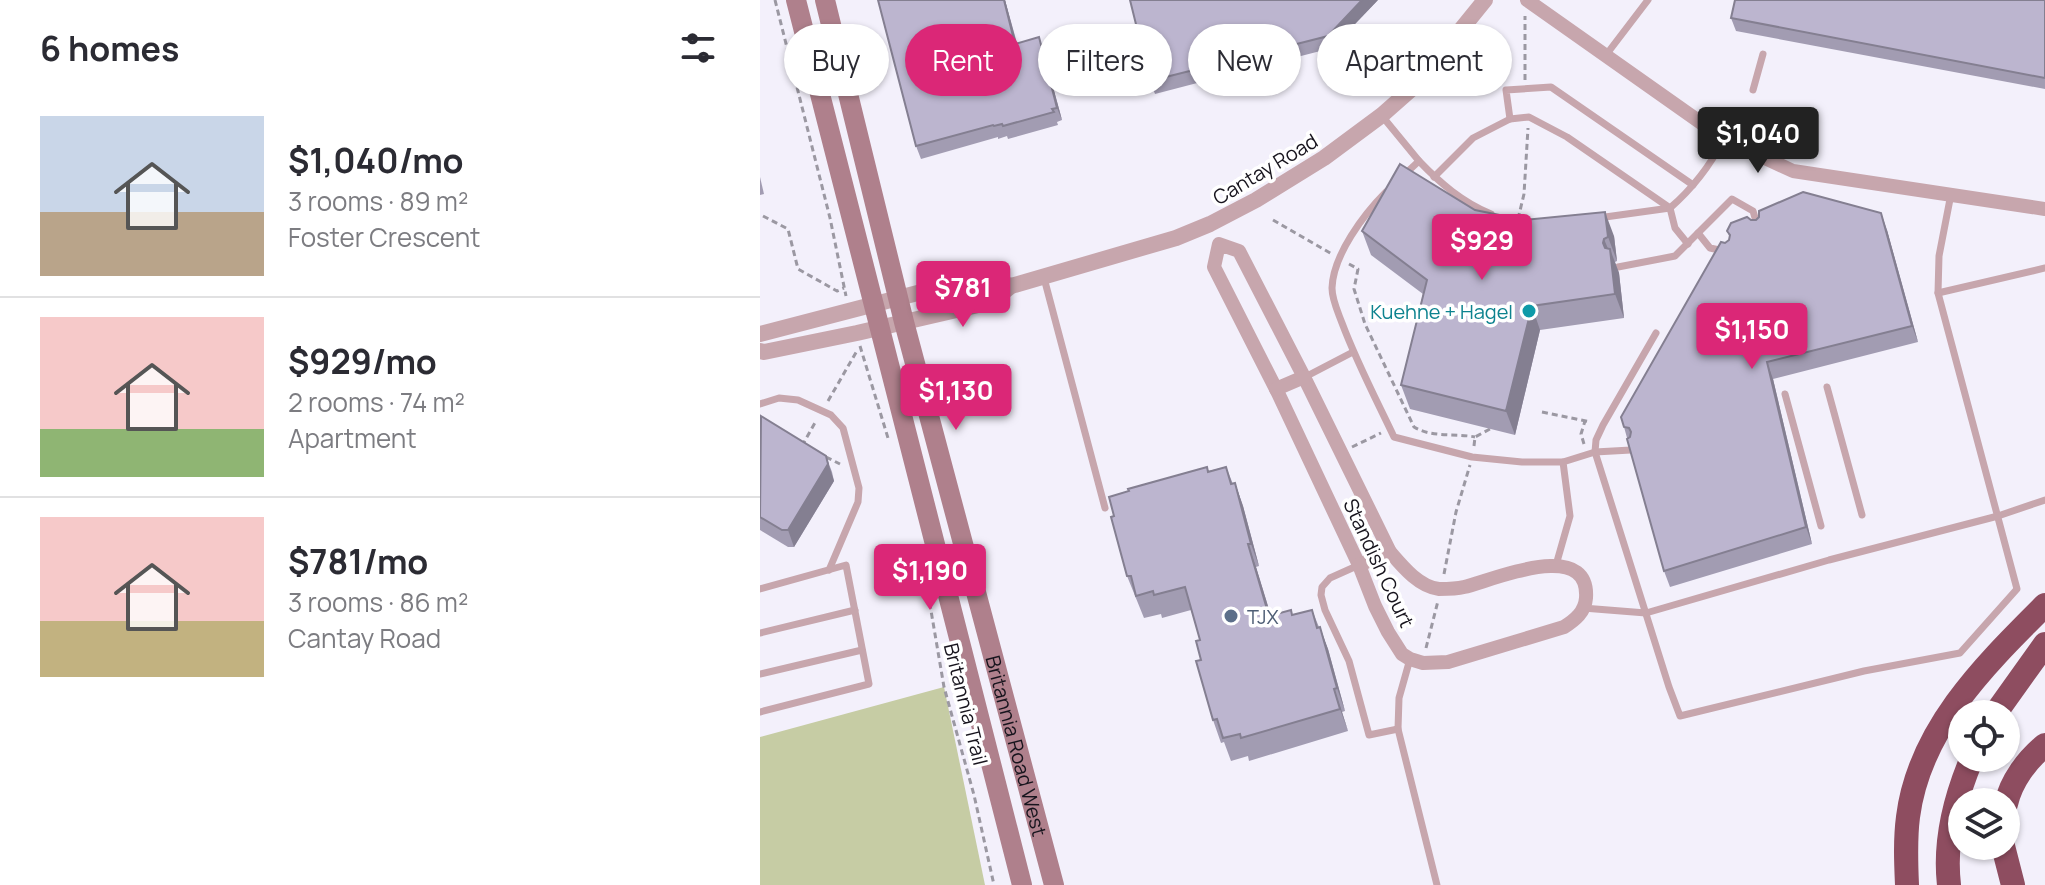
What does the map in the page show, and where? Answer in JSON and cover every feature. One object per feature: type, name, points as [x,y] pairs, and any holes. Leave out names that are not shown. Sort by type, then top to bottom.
[{"type":"highway","points":[[1907,885],[1908,816],[1923,760],[1939,728],[1969,686],[2045,605]]},
{"type":"highway","points":[[2005,700],[2045,644]]},
{"type":"highway","points":[[2012,788],[2019,773],[2045,745]]},
{"type":"highway","points":[[1949,885],[1946,863],[1952,817],[1967,772]]},
{"type":"highway","points":[[2007,860],[2013,885]]},
{"type":"main road","name":"Britannia Road West","points":[[796,0],[886,300]]},
{"type":"main road","name":"Britannia Road West","points":[[825,0],[886,300],[1022,885]]},
{"type":"main road","name":"Britannia Road West","points":[[892,325],[1054,885]]},
{"type":"street","name":"Cantay Road","points":[[760,351],[991,302],[1011,286],[1176,238],[1210,224],[1324,158],[1382,115],[1416,85],[1485,0]]},
{"type":"street","points":[[1527,0],[1724,139],[1793,171],[2045,209]]},
{"type":"street","name":"Standish Court","points":[[1210,224],[1219,244],[1214,267],[1276,389],[1388,632],[1396,646],[1416,661]]},
{"type":"street","name":"Standish Court","points":[[1219,244],[1239,251],[1390,552],[1421,582],[1441,589]]},
{"type":"street","name":"Cantay Road","points":[[760,334],[979,277],[1011,286]]},
{"type":"street","points":[[1276,389],[1304,377]]},
{"type":"street","points":[[1359,565],[1390,552]]},
{"type":"street","points":[[1416,661],[1448,662],[1564,627],[1578,616],[1586,601],[1585,586],[1580,576],[1556,565],[1522,570],[1463,587],[1441,589]]},
{"type":"lane","points":[[1605,56],[1648,0]]},
{"type":"lane","points":[[1753,90],[1763,54]]},
{"type":"lane","points":[[1510,119],[1506,90],[1551,87],[1693,185]]},
{"type":"lane","points":[[1382,115],[1434,177],[1462,199],[1500,217]]},
{"type":"lane","points":[[1434,177],[1473,138],[1510,119],[1529,117],[1567,137],[1670,208],[1675,228],[1688,244]]},
{"type":"lane","points":[[1592,219],[1670,208],[1693,185],[1724,139]]},
{"type":"lane","points":[[1419,161],[1369,209],[1334,270],[1332,294],[1353,352],[1394,437],[1472,457],[1522,462],[1563,462],[1591,454],[1631,450]]},
{"type":"lane","points":[[1656,333],[1603,425],[1591,454],[1680,716],[1864,671],[1960,653],[2017,589],[1938,293],[1939,256],[1951,194]]},
{"type":"lane","points":[[1618,267],[1675,256],[1732,199],[1753,211],[1759,231]]},
{"type":"lane","points":[[1698,233],[1710,248],[1730,253]]},
{"type":"lane","points":[[1938,293],[2045,268]]},
{"type":"lane","points":[[1044,276],[1105,508]]},
{"type":"lane","points":[[1304,377],[1353,352]]},
{"type":"lane","points":[[1827,387],[1862,515]]},
{"type":"lane","points":[[1785,394],[1821,526]]},
{"type":"lane","points":[[760,404],[779,398],[798,400],[831,415],[843,428],[859,488],[858,502],[829,570]]},
{"type":"lane","points":[[1556,565],[1570,516],[1563,462]]},
{"type":"lane","points":[[1583,608],[1646,613],[1829,560],[1998,516],[2045,500]]},
{"type":"lane","points":[[760,589],[846,565],[869,684],[760,712]]},
{"type":"lane","points":[[1359,565],[1325,582],[1321,601],[1349,661],[1369,735],[1398,729]]},
{"type":"lane","points":[[760,633],[855,610]]},
{"type":"lane","points":[[760,674],[862,650]]},
{"type":"lane","points":[[1416,661],[1399,698],[1398,729],[1437,885]]},
{"type":"path","points":[[775,0],[830,218],[846,295]]},
{"type":"path","points":[[763,216],[788,229],[798,269],[837,291],[844,288]]},
{"type":"path","points":[[1273,220],[1358,269],[1355,294],[1365,324],[1414,427],[1440,435],[1475,437],[1490,429]]},
{"type":"path","points":[[852,463],[842,465],[803,444],[860,345],[889,438]]},
{"type":"path","points":[[1542,412],[1603,425]]},
{"type":"path","points":[[1585,421],[1581,434],[1591,454]]},
{"type":"path","points":[[1416,661],[1441,589],[1475,437]]},
{"type":"path","name":"Britannia Trail","points":[[927,589],[944,687],[974,795],[994,885]]},
{"type":"green space","points":[[944,687],[985,885],[760,885],[760,737]]},
{"type":"building","points":[[878,0],[1004,0],[1010,24],[905,24],[905,96],[1022,96],[1022,42],[1038,37],[1038,96],[1054,96],[1057,108],[1052,109],[1054,112],[1003,126],[993,125],[916,146],[889,42],[889,24],[884,24]]},
{"type":"building","points":[[1130,0],[1362,0],[1339,24],[1317,24],[1317,39],[1301,43],[1301,24],[1188,24],[1188,71],[1172,75],[1172,24],[1136,24]]},
{"type":"building","points":[[1735,0],[2045,0],[2045,78],[1731,18]]},
{"type":"building","name":"Kuehne + Hagel","points":[[1400,164],[1475,210],[1524,220],[1605,212],[1608,237],[1603,243],[1605,248],[1610,249],[1615,294],[1532,306],[1506,411],[1401,385],[1427,280],[1362,231]]},
{"type":"building","points":[[1803,192],[1881,213],[1912,326],[1767,362],[1806,527],[1664,571],[1627,439],[1631,432],[1624,427],[1621,417],[1721,242],[1729,240],[1727,231],[1731,223],[1747,217],[1756,220],[1759,211]]},
{"type":"building","points":[[761,416],[826,456],[828,464],[788,530],[782,530],[760,517]]},
{"type":"building","points":[[1207,467],[1208,472],[1226,467],[1231,484],[1235,483],[1251,544],[1248,544],[1269,616],[1291,610],[1292,615],[1312,610],[1317,628],[1320,627],[1340,709],[1241,738],[1240,734],[1223,738],[1217,719],[1213,720],[1196,661],[1201,660],[1196,641],[1200,640],[1185,587],[1136,596],[1131,576],[1127,576],[1111,517],[1114,516],[1109,497]]},
{"type":"place","name":"Kuehne + Hagel","points":[[1529,311]]},
{"type":"place","name":"TJX","points":[[1231,616]]}]
